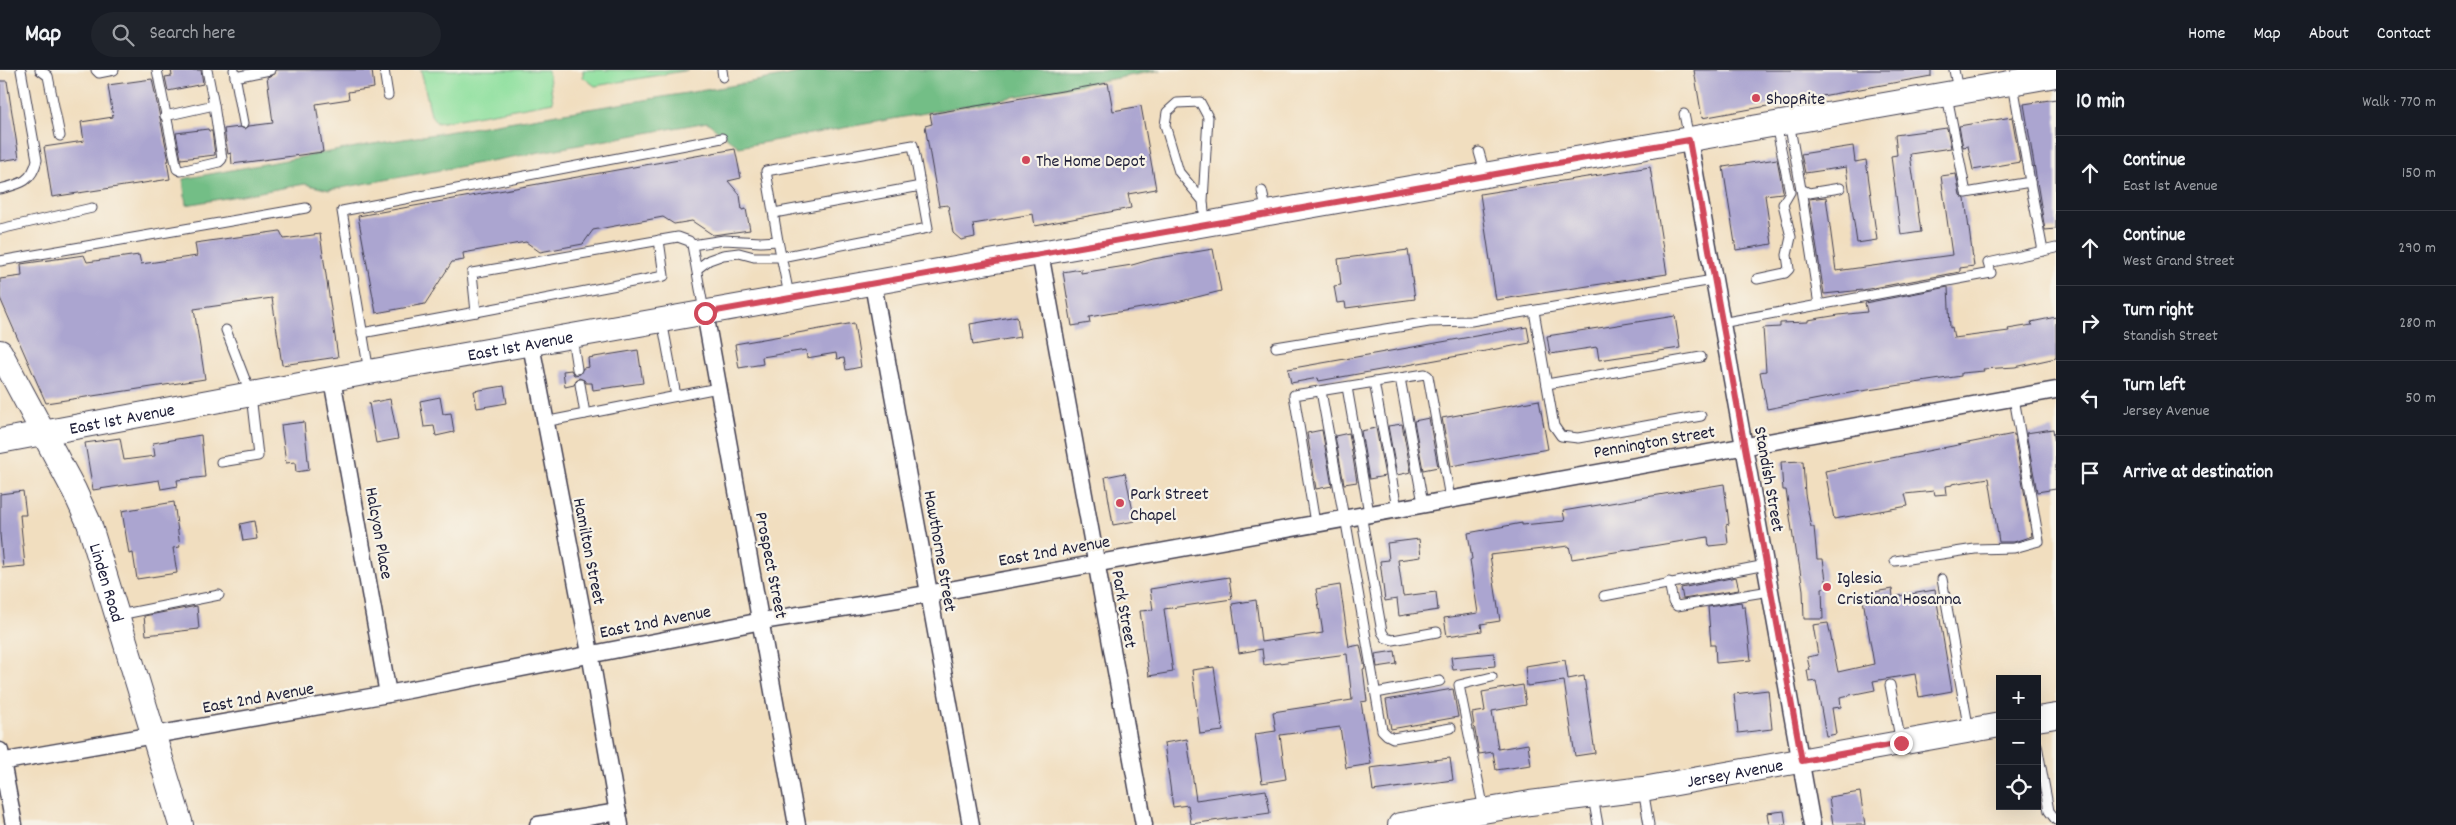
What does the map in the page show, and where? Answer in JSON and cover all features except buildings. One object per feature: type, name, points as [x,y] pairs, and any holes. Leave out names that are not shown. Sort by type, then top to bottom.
[{"type":"street","name":"East 1st Avenue","points":[[0,441],[368,372],[531,345],[662,320],[1205,225],[1265,202],[1486,175],[2056,75]]},
{"type":"street","name":"Standish Street","points":[[1689,140],[1812,825]]},
{"type":"street","name":"Park Street","points":[[1040,253],[1144,825]]},
{"type":"street","name":"Hawthorne Street","points":[[873,284],[971,825]]},
{"type":"street","name":"Prospect Street","points":[[705,313],[798,825]]},
{"type":"street","name":"Hamilton Street","points":[[531,345],[544,422],[590,653],[619,818]]},
{"type":"street","name":"Linden Road","points":[[0,352],[74,490],[89,523],[181,825]]},
{"type":"street","name":"Halcyon Place","points":[[332,379],[388,694]]},
{"type":"street","name":"Pennington Street","points":[[1317,522],[2056,390]]},
{"type":"street","name":"East 2nd Avenue","points":[[1,759],[154,735],[388,694],[590,653],[762,621],[928,594],[1317,522]]},
{"type":"street","points":[[2041,718],[2056,716]]},
{"type":"street","name":"Jersey Avenue","points":[[1400,825],[1484,810],[1644,789],[1996,727]]},
{"type":"street","points":[[1,759],[14,825]]},
{"type":"street","points":[[538,825],[619,818]]},
{"type":"lane","points":[[0,189],[24,183],[36,168],[38,155],[21,70]]},
{"type":"lane","points":[[40,70],[51,73],[60,136]]},
{"type":"lane","points":[[96,70],[99,73],[114,70]]},
{"type":"lane","points":[[157,70],[175,166],[182,171],[219,162],[222,159],[207,70]]},
{"type":"lane","points":[[244,123],[235,74],[270,70]]},
{"type":"lane","points":[[384,70],[388,95]]},
{"type":"lane","points":[[1954,70],[1952,94],[1966,194],[2030,182]]},
{"type":"lane","points":[[2013,83],[2043,251]]},
{"type":"lane","points":[[1203,201],[1179,172],[1165,125],[1167,112],[1177,103],[1200,102],[1208,117],[1203,201],[1205,225]]},
{"type":"lane","points":[[165,116],[214,105]]},
{"type":"lane","points":[[1684,114],[1689,140]]},
{"type":"lane","points":[[1783,124],[1801,189],[1820,305]]},
{"type":"lane","points":[[1757,279],[1785,273],[1789,269],[1787,255],[1790,237],[1783,204],[1790,192],[1783,124]]},
{"type":"lane","points":[[368,372],[342,211],[722,138]]},
{"type":"lane","points":[[697,269],[709,260],[739,253],[754,258],[781,257],[928,228],[913,145],[766,171],[778,241],[781,257],[789,298]]},
{"type":"lane","points":[[1480,152],[1486,175]]},
{"type":"lane","points":[[774,213],[921,186]]},
{"type":"lane","points":[[1801,189],[1809,193],[1840,188]]},
{"type":"lane","points":[[0,229],[92,208]]},
{"type":"lane","points":[[0,261],[306,208]]},
{"type":"lane","points":[[476,312],[472,273],[678,237],[689,241],[692,245],[705,313]]},
{"type":"lane","points":[[362,333],[664,276],[659,240]]},
{"type":"lane","points":[[692,245],[724,240],[778,241]]},
{"type":"lane","points":[[1721,323],[1991,273],[1988,263],[2056,248]]},
{"type":"lane","points":[[1276,347],[1429,322],[1461,322],[1534,311],[1713,280]]},
{"type":"lane","points":[[1534,311],[1555,429],[1561,436],[1578,438],[1701,416]]},
{"type":"lane","points":[[662,320],[676,396]]},
{"type":"lane","points":[[221,462],[258,456],[251,395],[226,330]]},
{"type":"lane","points":[[572,337],[577,369]]},
{"type":"lane","points":[[1547,384],[1701,357]]},
{"type":"lane","points":[[1317,522],[1293,398],[1294,396],[1321,391],[1425,374],[1428,376],[1450,498]]},
{"type":"lane","points":[[1400,378],[1423,503]]},
{"type":"lane","points":[[1374,382],[1397,508]]},
{"type":"lane","points":[[580,384],[585,414]]},
{"type":"lane","points":[[1347,387],[1355,516],[1382,730],[1387,736],[1393,738],[1451,728]]},
{"type":"lane","points":[[544,422],[718,388]]},
{"type":"lane","points":[[1321,391],[1355,516],[1382,632],[1386,638],[1393,640],[1436,632]]},
{"type":"lane","points":[[1895,562],[1975,549],[2014,548],[2040,541],[2014,398]]},
{"type":"lane","points":[[1604,596],[1669,582],[1766,565]]},
{"type":"lane","points":[[1942,579],[1969,731]]},
{"type":"lane","points":[[1669,582],[1673,602],[1677,606],[1770,591]]},
{"type":"lane","points":[[118,615],[219,595]]},
{"type":"lane","points":[[1484,810],[1459,685],[1492,677]]},
{"type":"lane","points":[[1376,693],[1440,681]]},
{"type":"lane","points":[[1890,685],[1901,743]]},
{"type":"lane","points":[[2041,765],[2049,811],[2056,820]]},
{"type":"lane","points":[[1644,789],[1649,825]]},
{"type":"lane","points":[[1593,796],[1598,825]]},
{"type":"green space","points":[[421,70],[548,70],[553,102],[437,123],[431,115]]},
{"type":"green space","points":[[583,70],[689,70],[595,86],[583,77]]},
{"type":"green space","points":[[815,70],[1161,70],[739,147],[707,122],[329,190],[305,184],[186,205],[183,179],[367,145],[730,86]]},
{"type":"place","name":"ShopRite","points":[[1756,98]]},
{"type":"place","name":"The Home Depot","points":[[1026,160]]},
{"type":"place","name":"Park Street Chapel","points":[[1120,503]]},
{"type":"place","name":"Iglesia Cristiana Hosanna","points":[[1827,587]]},
{"type":"route","points":[[705,313],[1689,140],[1802,761],[1901,743]]}]
